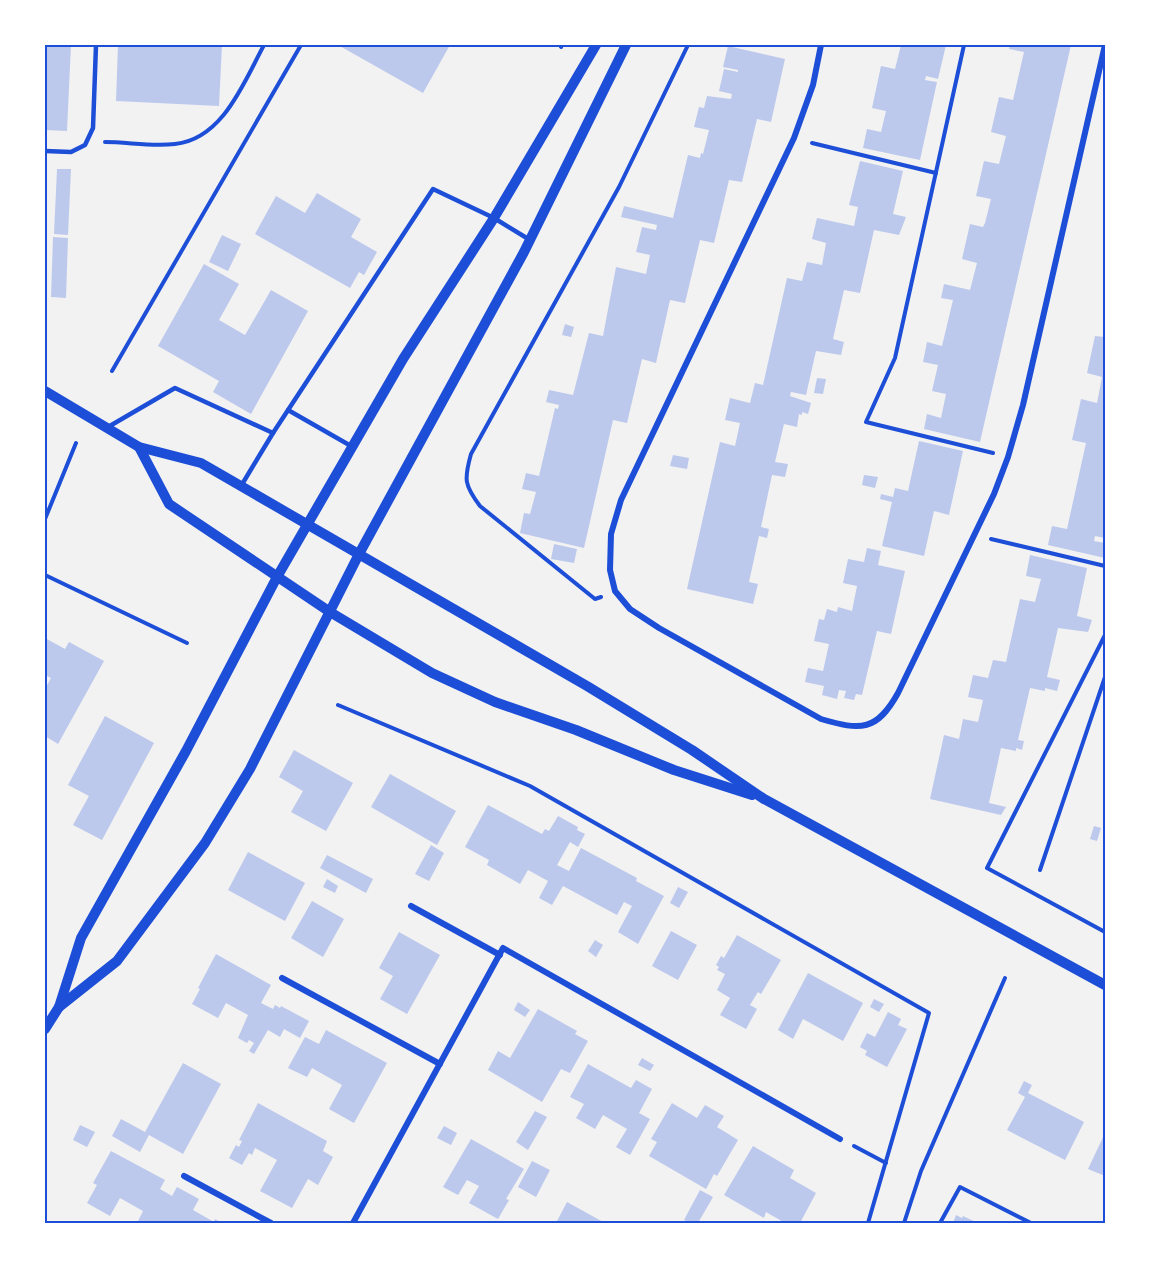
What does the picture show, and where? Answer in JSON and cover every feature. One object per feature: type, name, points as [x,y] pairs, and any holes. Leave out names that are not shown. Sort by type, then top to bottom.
[{"type":"street","points":[[45,1029],[59,1007],[81,938],[186,751],[278,577],[403,359],[494,218],[596,45]]},
{"type":"street","points":[[59,1007],[117,961],[200,850],[250,769],[359,554],[530,240],[626,45]]},
{"type":"street","points":[[821,45],[813,85],[794,138],[621,500],[611,534],[610,570],[615,591],[630,609],[659,628],[821,719],[842,726],[861,726],[878,721],[889,708],[975,536],[1008,457],[1025,393],[1105,45]]},
{"type":"street","points":[[45,391],[139,447],[201,464],[309,524],[587,686],[692,750],[764,799],[1105,985]]},
{"type":"street","points":[[139,447],[169,504],[330,612],[432,673],[495,702],[576,730],[674,770],[764,799]]},
{"type":"street","points":[[411,906],[500,955]]},
{"type":"street","points":[[353,1223],[503,948],[840,1139]]},
{"type":"street","points":[[282,978],[440,1064]]},
{"type":"street","points":[[184,1176],[271,1223]]},
{"type":"lane","points":[[45,151],[71,153],[85,145],[93,128],[96,45]]},
{"type":"lane","points":[[241,486],[273,433],[433,189],[494,218],[530,240]]},
{"type":"lane","points":[[108,427],[175,388],[273,433]]},
{"type":"lane","points":[[288,410],[352,447]]},
{"type":"path","points":[[85,145],[106,142],[176,144],[201,136],[222,119],[264,45]]},
{"type":"path","points":[[112,371],[301,45]]},
{"type":"path","points":[[615,591],[595,599],[480,506],[468,490],[466,471],[471,454],[620,187],[688,45]]},
{"type":"path","points":[[964,45],[895,358],[866,422],[1008,457]]},
{"type":"path","points":[[794,138],[936,173]]},
{"type":"path","points":[[45,519],[76,443]]},
{"type":"path","points":[[975,536],[1105,566]]},
{"type":"path","points":[[45,575],[187,643]]},
{"type":"path","points":[[1105,635],[987,868],[1105,932]]},
{"type":"path","points":[[1040,870],[1105,678]]},
{"type":"path","points":[[338,705],[530,786],[929,1013],[868,1223]]},
{"type":"path","points":[[904,1223],[921,1171],[1005,978]]},
{"type":"path","points":[[840,1139],[886,1163]]},
{"type":"path","points":[[940,1223],[960,1187],[1030,1223]]},
{"type":"building","points":[[45,45],[71,45],[67,131],[45,130]]},
{"type":"building","points":[[118,45],[222,45],[219,106],[116,101]]},
{"type":"building","points":[[338,45],[450,45],[423,93]]},
{"type":"building","points":[[901,45],[946,45],[938,79],[926,76],[925,80],[937,82],[920,160],[863,148],[867,129],[881,132],[886,111],[872,108],[881,66],[895,69]]},
{"type":"building","points":[[1010,45],[1071,45],[980,442],[924,429],[927,414],[941,418],[946,394],[932,391],[938,365],[923,362],[927,342],[942,346],[953,300],[941,298],[944,284],[970,290],[977,263],[962,259],[970,224],[983,227],[991,199],[976,196],[984,161],[999,164],[1006,136],[991,132],[999,97],[1013,100],[1024,52],[1009,49]]},
{"type":"building","points":[[728,46],[785,59],[771,122],[757,119],[742,182],[729,180],[714,243],[700,240],[685,303],[670,300],[656,363],[642,359],[627,423],[613,420],[584,548],[520,533],[524,513],[530,514],[536,492],[522,489],[526,473],[539,476],[555,408],[558,409],[559,405],[546,402],[549,390],[573,395],[589,333],[603,336],[616,267],[646,274],[650,255],[636,252],[642,227],[656,230],[657,225],[621,217],[624,206],[673,218],[688,155],[700,158],[709,130],[694,127],[699,107],[704,108],[707,96],[731,99],[732,94],[719,91],[724,69],[738,72],[738,70],[723,67]]},
{"type":"building","points":[[860,161],[903,171],[893,214],[906,217],[899,235],[874,230],[860,293],[844,290],[833,339],[844,342],[841,355],[816,351],[806,395],[791,392],[790,396],[811,403],[808,414],[802,412],[802,415],[799,414],[797,427],[784,424],[775,462],[788,464],[785,477],[772,475],[761,527],[769,529],[767,538],[759,536],[749,582],[758,584],[753,604],[687,589],[720,442],[735,446],[740,423],[725,420],[730,398],[750,403],[755,383],[763,385],[787,278],[802,281],[807,262],[822,265],[826,243],[812,239],[817,218],[854,226],[858,207],[849,205]]},
{"type":"building","points":[[57,169],[71,169],[68,235],[54,234]]},
{"type":"building","points":[[317,193],[361,219],[351,237],[377,252],[364,275],[359,272],[350,288],[255,234],[276,196],[305,213]]},
{"type":"building","points":[[222,235],[241,244],[228,271],[209,262]]},
{"type":"building","points":[[53,237],[68,238],[66,298],[51,297]]},
{"type":"building","points":[[204,264],[239,284],[219,320],[245,335],[271,290],[308,311],[251,414],[213,392],[219,381],[158,346]]},
{"type":"building","points":[[565,324],[574,327],[571,337],[562,335]]},
{"type":"building","points":[[1095,336],[1105,337],[1105,538],[1095,536],[1094,541],[1105,543],[1105,558],[1048,545],[1052,526],[1067,529],[1086,443],[1072,440],[1081,399],[1097,403],[1102,377],[1087,373]]},
{"type":"building","points":[[817,378],[826,379],[823,394],[814,393]]},
{"type":"building","points":[[919,441],[963,451],[949,515],[934,511],[924,556],[882,546],[892,502],[880,499],[881,494],[893,497],[895,488],[908,491]]},
{"type":"building","points":[[673,455],[689,458],[687,469],[670,466]]},
{"type":"building","points":[[864,475],[878,477],[875,488],[862,485]]},
{"type":"building","points":[[554,544],[577,549],[574,563],[551,559]]},
{"type":"building","points":[[867,548],[881,551],[878,565],[905,571],[891,634],[877,631],[862,695],[856,694],[854,700],[844,698],[846,691],[839,690],[837,699],[822,695],[824,686],[805,682],[808,668],[823,671],[829,644],[814,641],[819,619],[824,620],[827,609],[837,612],[838,607],[852,611],[857,586],[843,583],[848,559],[864,562]]},
{"type":"building","points":[[1030,555],[1087,568],[1077,616],[1092,620],[1088,632],[1058,628],[1047,677],[1060,680],[1057,691],[1030,688],[1018,740],[1024,741],[1022,750],[1001,748],[989,803],[1006,807],[1001,815],[930,799],[944,735],[959,739],[963,719],[978,722],[983,700],[968,697],[973,675],[988,678],[993,660],[1006,662],[1020,599],[1035,602],[1041,579],[1026,576]]},
{"type":"building","points":[[45,638],[65,649],[69,642],[104,661],[58,744],[45,736],[45,689],[51,678],[45,675]]},
{"type":"building","points":[[105,716],[154,743],[102,840],[73,825],[89,796],[68,785]]},
{"type":"building","points":[[294,750],[353,783],[326,831],[291,812],[303,791],[279,777]]},
{"type":"building","points":[[390,774],[456,811],[437,845],[371,807]]},
{"type":"building","points":[[488,805],[542,834],[545,829],[549,831],[558,816],[578,827],[577,830],[585,834],[578,847],[570,842],[557,865],[569,871],[581,848],[637,878],[636,881],[664,896],[638,944],[618,932],[632,906],[624,902],[617,915],[563,886],[552,905],[539,898],[548,881],[528,870],[520,884],[487,865],[489,860],[465,847]]},
{"type":"building","points":[[1094,826],[1101,828],[1097,841],[1090,839]]},
{"type":"building","points":[[431,845],[444,853],[429,881],[415,874]]},
{"type":"building","points":[[248,852],[305,883],[285,921],[228,890]]},
{"type":"building","points":[[327,855],[373,879],[366,893],[320,868]]},
{"type":"building","points":[[327,879],[338,886],[335,893],[323,887]]},
{"type":"building","points":[[678,887],[688,892],[679,908],[670,903]]},
{"type":"building","points":[[312,901],[344,919],[323,957],[291,938]]},
{"type":"building","points":[[671,931],[697,945],[678,980],[652,966]]},
{"type":"building","points":[[399,932],[440,955],[407,1014],[380,999],[393,976],[379,968]]},
{"type":"building","points":[[737,935],[781,960],[761,994],[758,992],[750,1005],[757,1009],[746,1029],[720,1015],[730,998],[717,990],[725,974],[717,970],[719,967],[716,965],[721,956],[724,958]]},
{"type":"building","points":[[595,940],[603,945],[596,957],[588,951]]},
{"type":"building","points":[[216,954],[271,985],[261,1003],[273,1009],[275,1005],[280,1008],[281,1006],[309,1021],[300,1038],[284,1029],[280,1037],[268,1030],[254,1054],[249,1051],[254,1043],[249,1040],[247,1043],[238,1038],[248,1015],[226,1003],[218,1018],[192,1004]]},
{"type":"building","points":[[808,973],[863,1003],[843,1041],[803,1019],[793,1039],[778,1030]]},
{"type":"building","points":[[874,999],[884,1004],[879,1012],[870,1007]]},
{"type":"building","points":[[518,1002],[530,1010],[525,1017],[514,1010]]},
{"type":"building","points":[[538,1009],[577,1031],[575,1034],[588,1041],[570,1073],[561,1069],[542,1102],[488,1070],[498,1051],[510,1058]]},
{"type":"building","points":[[888,1012],[901,1019],[898,1025],[907,1029],[887,1067],[865,1055],[867,1051],[860,1047],[867,1033],[875,1037]]},
{"type":"building","points":[[326,1030],[387,1063],[354,1123],[329,1109],[342,1085],[312,1068],[307,1077],[288,1068],[305,1037],[319,1044]]},
{"type":"building","points":[[642,1058],[654,1065],[650,1071],[638,1065]]},
{"type":"building","points":[[183,1063],[221,1084],[183,1154],[149,1135],[140,1152],[112,1136],[121,1119],[145,1132]]},
{"type":"building","points":[[588,1064],[631,1088],[636,1080],[652,1089],[639,1113],[650,1119],[630,1155],[616,1147],[627,1129],[603,1115],[595,1129],[576,1118],[584,1104],[570,1097]]},
{"type":"building","points":[[1024,1081],[1032,1085],[1028,1093],[1084,1122],[1065,1160],[1007,1130],[1025,1097],[1018,1093]]},
{"type":"building","points":[[258,1103],[327,1141],[323,1151],[333,1157],[318,1185],[308,1179],[292,1208],[260,1191],[277,1160],[255,1148],[252,1155],[249,1153],[242,1165],[229,1158],[236,1145],[239,1147],[242,1141],[239,1140]]},
{"type":"building","points":[[672,1103],[697,1118],[705,1105],[724,1116],[717,1127],[738,1140],[717,1176],[714,1174],[706,1189],[649,1156],[657,1142],[651,1139]]},
{"type":"building","points":[[535,1111],[547,1117],[528,1150],[516,1142]]},
{"type":"building","points":[[80,1125],[95,1132],[87,1147],[73,1140]]},
{"type":"building","points":[[444,1126],[457,1133],[451,1145],[437,1138]]},
{"type":"building","points":[[1105,1133],[1105,1176],[1088,1169]]},
{"type":"building","points":[[471,1139],[524,1169],[506,1199],[509,1200],[498,1219],[469,1203],[479,1186],[467,1180],[458,1195],[443,1187]]},
{"type":"building","points":[[753,1146],[794,1170],[790,1178],[816,1193],[800,1223],[785,1223],[766,1212],[764,1218],[724,1195]]},
{"type":"building","points":[[111,1151],[165,1180],[160,1189],[172,1196],[177,1187],[199,1199],[193,1210],[214,1222],[215,1219],[222,1223],[137,1223],[143,1211],[120,1198],[110,1216],[87,1203],[97,1185],[93,1183]]},
{"type":"building","points":[[532,1161],[550,1170],[536,1197],[518,1187]]},
{"type":"building","points":[[700,1190],[713,1197],[698,1223],[690,1223],[684,1220]]},
{"type":"building","points":[[567,1202],[605,1223],[556,1223]]},
{"type":"building","points":[[956,1215],[962,1218],[963,1216],[978,1223],[953,1223]]}]
